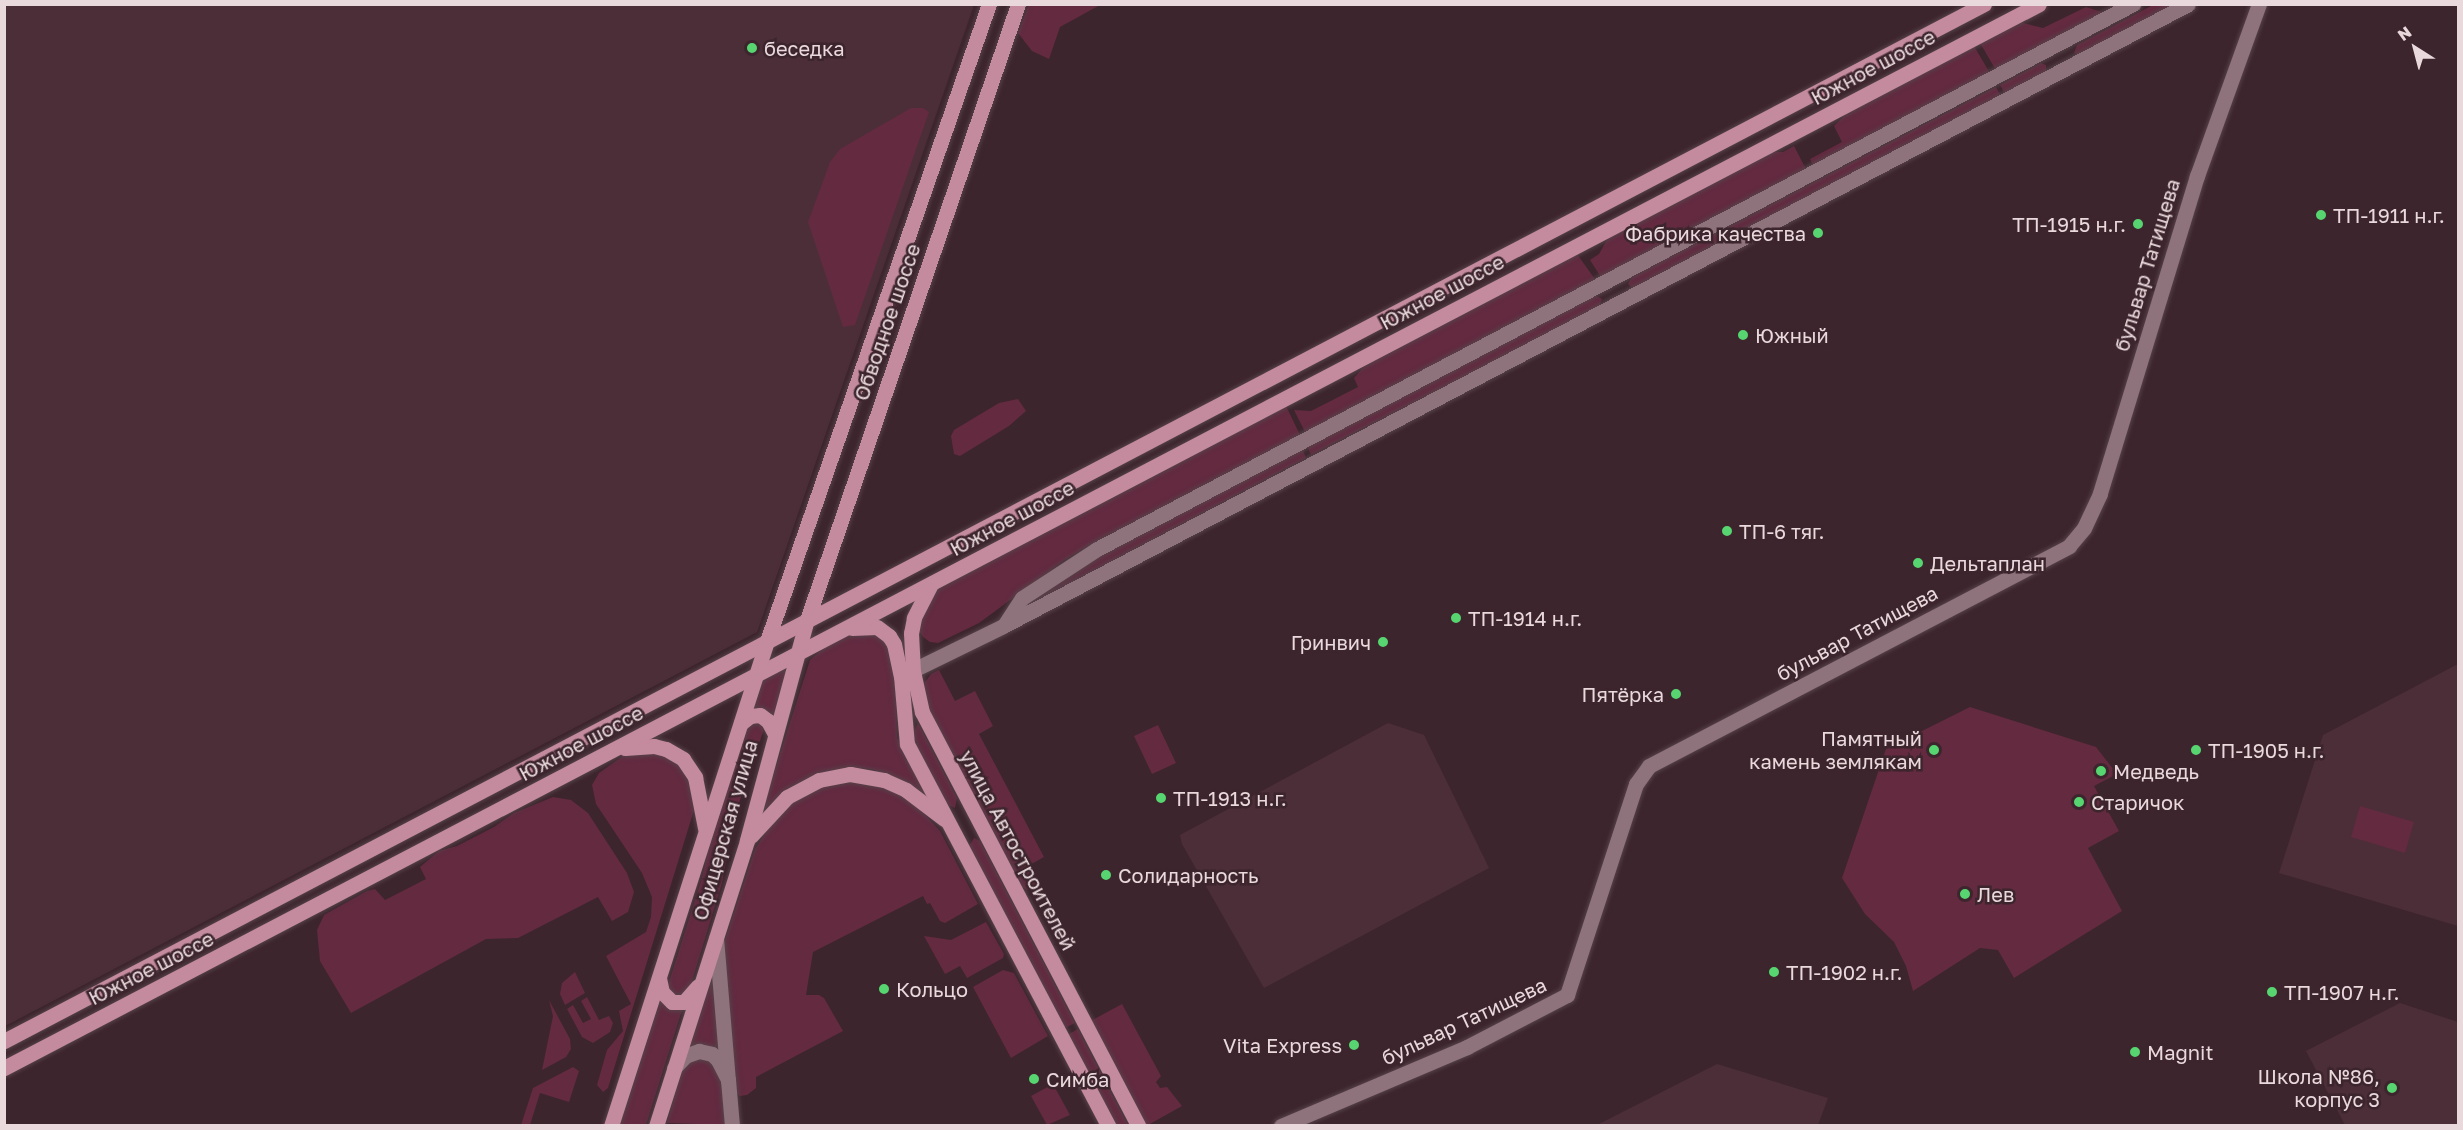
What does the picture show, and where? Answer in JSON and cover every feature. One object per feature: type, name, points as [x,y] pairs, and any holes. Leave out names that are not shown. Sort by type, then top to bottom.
[{"type":"main road","name":"Обводное шоссе","points":[[766,644],[989,4]]},
{"type":"main road","name":"Обводное шоссе","points":[[797,653],[1018,4]]},
{"type":"main road","name":"Южное шоссе","points":[[4,1041],[766,644],[1984,4]]},
{"type":"main road","name":"Южное шоссе","points":[[4,1068],[2038,4]]},
{"type":"main road","name":"улица Автостроителей","points":[[931,584],[914,618],[911,633],[907,674],[907,744],[1108,1125]]},
{"type":"main road","name":"улица Автостроителей","points":[[846,628],[877,627],[890,636],[922,712],[1138,1125]]},
{"type":"main road","name":"Офицерская улица","points":[[611,1125],[766,644]]},
{"type":"main road","name":"Офицерская улица","points":[[656,1125],[747,840],[797,653]]},
{"type":"main road","name":"Офицерская улица","points":[[741,723],[750,716],[760,715],[768,721],[775,734]]},
{"type":"main road","name":"Офицерская улица","points":[[616,749],[654,746],[666,749],[683,759],[695,777],[706,832]]},
{"type":"main road","name":"улица Автостроителей","points":[[747,840],[765,817],[787,797],[819,780],[850,774],[884,780],[906,790],[955,832]]},
{"type":"main road","points":[[955,832],[981,826]]},
{"type":"main road","name":"Офицерская улица","points":[[659,978],[662,992],[668,999],[678,1003],[691,997],[703,979]]},
{"type":"street","points":[[1004,626],[1022,598],[1096,549],[2133,4]]},
{"type":"street","points":[[907,674],[1004,626],[2188,4]]},
{"type":"street","name":"бульвар Татищева","points":[[1281,1125],[1467,1047],[1567,996],[1636,784],[1649,766],[2069,546],[2084,528],[2100,493],[2197,176],[2259,4]]},
{"type":"street","name":"Офицерская улица","points":[[716,938],[732,1125]]},
{"type":"street","points":[[674,1068],[685,1056],[699,1051],[707,1052],[718,1060],[728,1080]]},
{"type":"shaded area","points":[[1029,4],[1100,5],[1060,27],[1049,59],[1032,51],[1018,33]]},
{"type":"shaded area","points":[[4,5],[974,5],[757,632],[5,1026]]},
{"type":"shaded area","points":[[2153,5],[2176,5],[2078,55],[2074,53],[2077,45]]},
{"type":"shaded area","points":[[2086,7],[2108,14],[1997,72],[1980,43],[2020,22],[2043,28]]},
{"type":"shaded area","points":[[1974,46],[1991,75],[1814,168],[1810,159],[1842,142],[1834,126],[1848,112]]},
{"type":"shaded area","points":[[2041,63],[2046,65],[2046,72],[2005,94],[2000,85]]},
{"type":"shaded area","points":[[1996,87],[2001,96],[1632,288],[1628,284],[1632,277]]},
{"type":"shaded area","points":[[911,108],[923,108],[929,112],[855,325],[843,327],[808,222],[830,162],[840,149]]},
{"type":"shaded area","points":[[1794,146],[1807,171],[1602,279],[1590,260],[1599,254],[1608,238],[1771,152],[1783,152]]},
{"type":"shaded area","points":[[1577,254],[1597,282],[1305,432],[1294,410],[1311,411],[1358,387],[1354,378],[1367,363]]},
{"type":"shaded area","points":[[1595,295],[1602,299],[1599,307],[1311,455],[1307,446]]},
{"type":"shaded area","points":[[1018,399],[1026,411],[1009,426],[960,456],[954,454],[951,436],[954,430],[999,403]]},
{"type":"shaded area","points":[[1286,406],[1300,435],[1095,542],[1063,561],[979,623],[938,643],[930,642],[918,629],[919,614],[930,595],[942,586]]},
{"type":"shaded area","points":[[1302,448],[1306,458],[1034,602],[1034,599],[1110,550]]},
{"type":"shaded area","points":[[854,632],[879,633],[895,657],[897,738],[930,802],[900,779],[871,769],[854,768],[820,773],[805,779],[793,786],[758,823],[810,660],[827,645]]},
{"type":"shaded area","points":[[2458,664],[2458,926],[2279,873],[2323,735]]},
{"type":"shaded area","points":[[787,667],[772,721],[752,709],[757,683]]},
{"type":"shaded area","points":[[939,670],[955,701],[975,691],[993,726],[979,734],[1044,857],[1028,866],[1037,884],[1027,890],[1019,885],[927,709],[923,685],[931,674]]},
{"type":"shaded area","points":[[1970,707],[2096,747],[2117,774],[2094,786],[2119,831],[2088,848],[2122,911],[2014,978],[1998,950],[1980,948],[1913,991],[1906,966],[1894,942],[1865,914],[1842,878],[1886,749]]},
{"type":"shaded area","points":[[759,721],[764,729],[734,818],[722,883],[688,991],[676,997],[668,985],[702,878],[715,819],[745,724]]},
{"type":"shaded area","points":[[918,723],[957,798],[955,808],[946,804],[916,746],[913,733]]},
{"type":"shaded area","points":[[1388,723],[1424,735],[1489,868],[1264,988],[1182,844],[1180,835]]},
{"type":"shaded area","points":[[1158,725],[1176,763],[1152,774],[1134,736]]},
{"type":"shaded area","points":[[638,751],[652,751],[677,760],[691,781],[694,810],[608,1088],[603,1092],[597,1085],[607,1050],[623,1031],[619,1011],[631,1004],[606,956],[646,932],[651,917],[652,897],[642,873],[596,804],[592,785],[599,773],[623,756]]},
{"type":"shaded area","points":[[856,780],[886,786],[915,804],[940,831],[978,904],[945,923],[940,921],[930,903],[927,904],[923,896],[813,952],[806,995],[819,995],[824,998],[843,1031],[756,1077],[756,1088],[747,1095],[740,1096],[737,1094],[721,952],[755,849],[779,812],[809,789]]},
{"type":"shaded area","points":[[553,797],[571,800],[588,813],[627,873],[634,892],[628,912],[612,921],[598,897],[518,938],[486,939],[351,1013],[320,961],[317,930],[324,915],[367,891],[375,889],[385,900],[426,879],[420,867],[439,851],[457,846],[494,827],[514,813]]},
{"type":"shaded area","points":[[2360,806],[2414,822],[2405,853],[2351,837]]},
{"type":"shaded area","points":[[974,838],[980,841],[1075,1023],[1065,1028],[969,846]]},
{"type":"shaded area","points":[[986,922],[1004,954],[1003,958],[967,978],[960,966],[945,974],[924,936],[951,940]]},
{"type":"shaded area","points":[[1003,970],[1014,973],[1048,1036],[1011,1058],[973,987]]},
{"type":"shaded area","points":[[712,971],[721,1054],[687,1050]]},
{"type":"shaded area","points":[[575,972],[585,993],[565,1005],[560,994],[562,983]]},
{"type":"shaded area","points":[[587,997],[599,1020],[609,1016],[613,1023],[610,1032],[593,1043],[582,1037],[567,1009],[573,1005],[583,1023],[591,1019],[581,1001]]},
{"type":"shaded area","points":[[661,997],[683,1007],[646,1125],[620,1126]]},
{"type":"shaded area","points":[[549,1000],[570,1039],[571,1049],[566,1057],[542,1070],[553,1016]]},
{"type":"shaded area","name":"Школа №86, корпус 3","points":[[2400,1003],[2458,1022],[2458,1125],[2345,1125],[2306,1051]]},
{"type":"shaded area","points":[[1122,1004],[1161,1076],[1156,1082],[1160,1088],[1167,1087],[1182,1106],[1148,1125],[1141,1121],[1087,1023]]},
{"type":"shaded area","points":[[1078,1029],[1128,1125],[1115,1125],[1067,1035]]},
{"type":"shaded area","points":[[705,1058],[719,1068],[726,1125],[667,1123],[682,1069],[694,1059]]},
{"type":"shaded area","points":[[1717,1064],[1828,1098],[1818,1125],[1597,1125]]},
{"type":"shaded area","points":[[573,1067],[579,1071],[569,1102],[540,1093],[530,1125],[521,1125],[533,1088]]},
{"type":"shaded area","points":[[1053,1084],[1070,1115],[1047,1125],[1031,1096]]},
{"type":"place","name":"беседка","points":[[752,48]]},
{"type":"place","name":"ТП-1911 н.г.","points":[[2321,215]]},
{"type":"place","name":"ТП-1915 н.г.","points":[[2138,224]]},
{"type":"place","name":"Фабрика качества","points":[[1818,233]]},
{"type":"place","name":"Южный","points":[[1743,335]]},
{"type":"place","name":"ТП-6 тяг.","points":[[1727,531]]},
{"type":"place","name":"Дельтаплан","points":[[1918,563]]},
{"type":"place","name":"ТП-1914 н.г.","points":[[1456,618]]},
{"type":"place","name":"Гринвич","points":[[1383,642]]},
{"type":"place","name":"Пятёрка","points":[[1676,694]]},
{"type":"place","name":"Памятный камень землякам","points":[[1934,750]]},
{"type":"place","name":"ТП-1905 н.г.","points":[[2196,750]]},
{"type":"place","name":"Медведь","points":[[2101,771]]},
{"type":"place","name":"ТП-1913 н.г.","points":[[1161,798]]},
{"type":"place","name":"Старичок","points":[[2079,802]]},
{"type":"place","name":"Солидарность","points":[[1106,875]]},
{"type":"place","name":"Лев","points":[[1965,894]]},
{"type":"place","name":"ТП-1902 н.г.","points":[[1774,972]]},
{"type":"place","name":"Кольцо","points":[[884,989]]},
{"type":"place","name":"ТП-1907 н.г.","points":[[2272,992]]},
{"type":"place","name":"Vita Express","points":[[1354,1045]]},
{"type":"place","name":"Magnit","points":[[2135,1052]]},
{"type":"place","name":"Симба","points":[[1034,1079]]},
{"type":"place","name":"Школа №86, корпус 3","points":[[2392,1088]]}]
